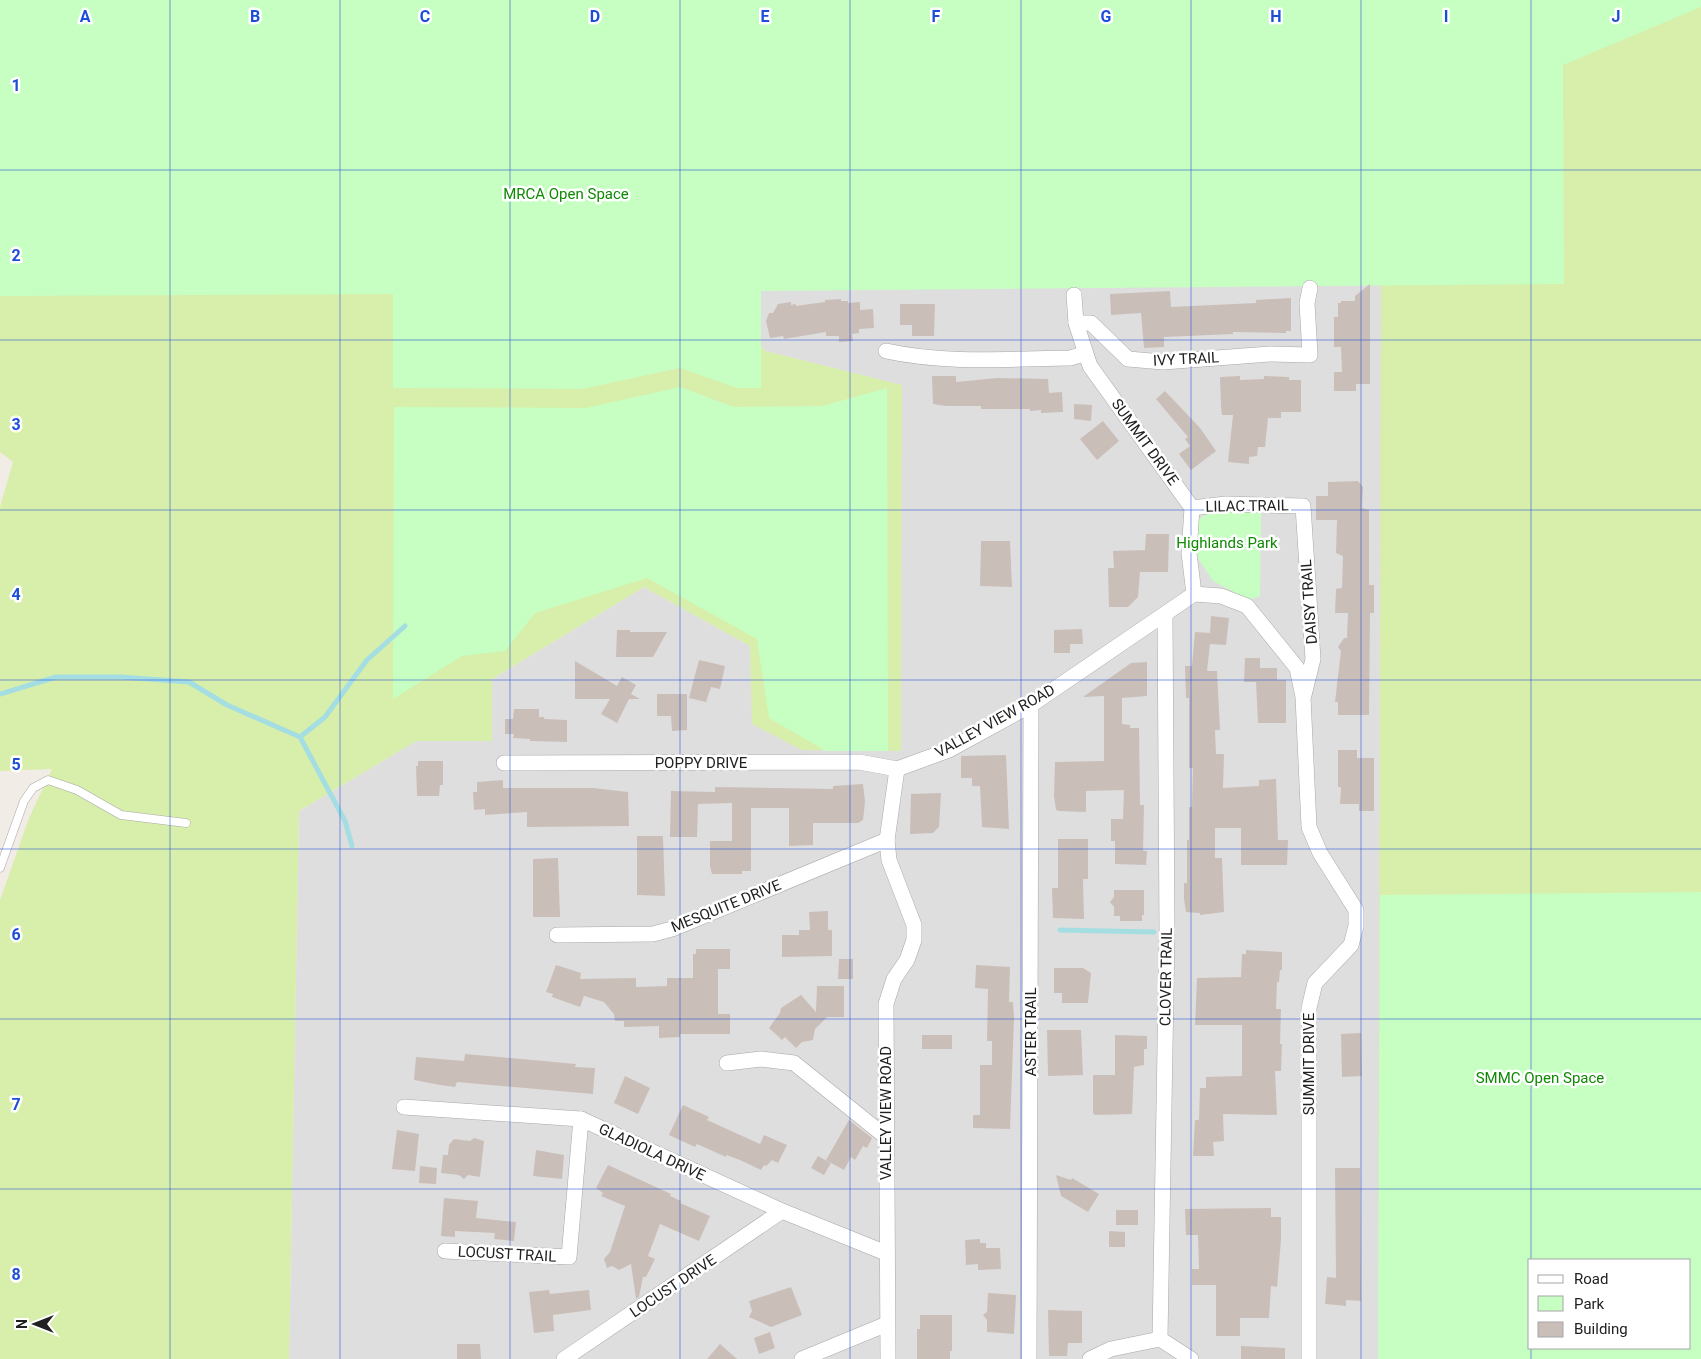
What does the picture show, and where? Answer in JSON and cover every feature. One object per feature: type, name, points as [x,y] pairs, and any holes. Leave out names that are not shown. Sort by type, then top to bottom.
[{"type":"street","name":"IVY TRAIL","points":[[1076,323],[1091,323],[1128,359],[1163,362],[1270,354],[1310,355],[1307,303],[1310,288]]},
{"type":"street","name":"SUMMIT DRIVE","points":[[1074,295],[1076,323],[1084,354],[1090,366],[1192,508]]},
{"type":"street","points":[[886,351],[913,357],[949,360],[1070,358],[1084,354]]},
{"type":"street","name":"LILAC TRAIL","points":[[1192,508],[1226,504],[1303,506]]},
{"type":"street","name":"DAISY TRAIL","points":[[1303,506],[1313,659],[1303,697]]},
{"type":"street","points":[[1192,508],[1189,553],[1194,594]]},
{"type":"street","name":"SUMMIT DRIVE","points":[[1194,594],[1221,596],[1247,606],[1297,668],[1303,697],[1308,827],[1320,853],[1356,910],[1356,926],[1350,944],[1315,983],[1308,1008],[1309,1359]]},
{"type":"street","name":"VALLEY VIEW ROAD","points":[[888,1359],[886,1004],[894,979],[907,960],[914,940],[914,925],[889,860],[887,840],[897,769],[949,750],[1031,705],[1165,616],[1194,594]]},
{"type":"street","name":"CLOVER TRAIL","points":[[1160,1338],[1167,932],[1165,616]]},
{"type":"street","name":"ASTER TRAIL","points":[[1030,1359],[1031,705]]},
{"type":"street","name":"POPPY DRIVE","points":[[504,763],[859,762],[897,769]]},
{"type":"street","name":"MESQUITE DRIVE","points":[[557,935],[653,934],[672,929],[887,840]]},
{"type":"street","points":[[727,1063],[761,1059],[794,1063],[886,1137]]},
{"type":"street","name":"GLADIOLA DRIVE","points":[[404,1106],[581,1119],[782,1211],[886,1253]]},
{"type":"street","name":"LOCUST TRAIL","points":[[445,1251],[569,1257],[581,1119]]},
{"type":"street","name":"LOCUST DRIVE","points":[[564,1359],[782,1211]]},
{"type":"street","points":[[802,1359],[887,1324]]},
{"type":"street","points":[[1090,1359],[1110,1349],[1160,1338],[1191,1359]]},
{"type":"lane","points":[[0,868],[24,801],[33,788],[48,780],[77,790],[121,815],[186,823]]},
{"type":"shaded area","points":[[751,269],[1381,278],[1382,1359],[289,1359],[299,811],[416,741],[492,740],[492,679],[644,587],[750,646],[902,386],[765,351],[752,335]]},
{"type":"green space","points":[[0,0],[1701,0],[1701,1359],[1378,1359],[1381,278],[751,269],[752,335],[765,351],[902,385],[901,751],[802,750],[752,724],[750,646],[644,587],[492,679],[492,741],[416,741],[299,811],[289,1359],[0,1359],[0,900],[29,818],[52,769],[0,771],[0,507],[13,462],[0,452]]},
{"type":"green space","name":"MRCA Open Space","points":[[0,0],[1701,0],[1701,7],[1563,65],[1564,284],[761,291],[761,388],[737,388],[680,368],[582,389],[393,388],[393,294],[0,296]]},
{"type":"green space","points":[[680,387],[734,407],[822,406],[887,388],[888,751],[826,751],[769,718],[757,639],[647,578],[535,613],[505,651],[462,656],[393,699],[394,407],[586,408]]},
{"type":"green space","name":"Highlands Park","points":[[1208,511],[1261,511],[1260,596],[1249,600],[1213,581],[1199,560],[1195,549],[1199,520]]},
{"type":"green space","name":"SMMC Open Space","points":[[1701,892],[1701,1359],[1378,1359],[1380,895]]},
{"type":"building","points":[[1370,284],[1370,384],[1356,384],[1356,391],[1334,391],[1334,372],[1342,372],[1341,347],[1334,347],[1334,317],[1338,317],[1338,303],[1341,303],[1341,301],[1355,301],[1355,296]]},
{"type":"building","points":[[1170,291],[1171,307],[1256,303],[1256,300],[1291,298],[1291,331],[1286,331],[1286,333],[1233,332],[1233,334],[1164,337],[1164,347],[1144,348],[1141,313],[1111,315],[1110,294]]},
{"type":"building","points":[[841,299],[841,301],[848,301],[848,303],[860,302],[860,310],[873,309],[874,328],[859,329],[859,333],[852,334],[853,341],[839,342],[839,336],[826,336],[826,332],[784,339],[783,336],[770,338],[766,321],[769,313],[773,313],[778,304],[791,302],[791,305],[796,304],[796,306]]},
{"type":"building","points":[[900,304],[935,304],[934,336],[912,336],[912,325],[900,325]]},
{"type":"building","points":[[932,376],[956,376],[956,382],[997,378],[1048,379],[1049,393],[1062,392],[1063,412],[1041,413],[1041,410],[1030,411],[1030,409],[981,409],[981,406],[933,404]]},
{"type":"building","points":[[1240,376],[1240,380],[1264,379],[1264,376],[1289,377],[1289,380],[1301,380],[1301,412],[1281,412],[1281,418],[1268,418],[1265,447],[1258,447],[1257,456],[1249,457],[1249,464],[1228,462],[1233,415],[1222,415],[1221,407],[1220,377]]},
{"type":"building","points":[[1165,391],[1200,428],[1216,451],[1191,470],[1179,454],[1190,446],[1185,439],[1188,437],[1156,399]]},
{"type":"building","points":[[1074,404],[1092,405],[1091,421],[1074,419]]},
{"type":"building","points":[[1103,421],[1119,441],[1097,460],[1080,439]]},
{"type":"building","points":[[1358,481],[1363,487],[1362,508],[1369,510],[1369,585],[1374,585],[1374,613],[1370,613],[1369,715],[1338,715],[1338,702],[1335,702],[1341,651],[1338,647],[1344,638],[1347,638],[1348,613],[1335,613],[1336,589],[1342,588],[1343,556],[1336,553],[1337,520],[1316,520],[1316,496],[1328,496],[1328,482]]},
{"type":"building","points":[[1146,534],[1169,534],[1168,572],[1140,572],[1138,597],[1128,607],[1109,607],[1108,568],[1114,568],[1113,551],[1145,550]]},
{"type":"building","points":[[981,541],[1010,541],[1012,587],[980,586]]},
{"type":"building","points":[[1211,616],[1229,618],[1226,645],[1210,644],[1207,671],[1217,671],[1220,730],[1215,730],[1216,754],[1224,754],[1223,788],[1259,786],[1259,780],[1276,779],[1278,840],[1288,840],[1287,865],[1241,865],[1241,828],[1215,828],[1215,858],[1222,858],[1224,912],[1200,915],[1200,913],[1186,912],[1184,899],[1184,883],[1187,883],[1187,840],[1189,840],[1189,807],[1192,807],[1193,768],[1189,768],[1189,698],[1186,698],[1185,666],[1192,666],[1195,632],[1210,633]]},
{"type":"building","points":[[1082,629],[1083,644],[1070,644],[1070,653],[1054,653],[1054,630]]},
{"type":"building","points":[[617,630],[667,632],[653,657],[616,657]]},
{"type":"building","points":[[1245,658],[1260,658],[1260,668],[1277,668],[1277,680],[1286,680],[1286,723],[1258,723],[1256,682],[1244,682]]},
{"type":"building","points":[[699,660],[725,666],[720,689],[711,687],[706,702],[689,698]]},
{"type":"building","points":[[575,661],[617,686],[622,677],[636,685],[631,694],[640,699],[629,699],[617,723],[601,714],[610,699],[575,699]]},
{"type":"building","points":[[1147,662],[1147,696],[1122,698],[1122,724],[1130,725],[1130,728],[1139,728],[1140,805],[1144,805],[1143,851],[1147,851],[1146,865],[1115,864],[1115,841],[1111,841],[1111,819],[1123,819],[1124,790],[1086,791],[1086,812],[1056,810],[1054,796],[1055,762],[1104,761],[1104,696],[1083,697],[1131,663]]},
{"type":"building","points":[[657,694],[687,694],[687,730],[672,731],[671,716],[657,716]]},
{"type":"building","points":[[514,709],[539,709],[539,717],[544,717],[544,719],[567,720],[567,742],[530,741],[530,739],[513,738],[514,734],[505,734],[505,719],[513,719]]},
{"type":"building","points":[[1338,750],[1357,750],[1357,758],[1374,758],[1374,811],[1359,811],[1359,804],[1340,804],[1341,787],[1338,787]]},
{"type":"building","points":[[1006,755],[1009,829],[982,827],[980,786],[972,786],[972,778],[961,778],[961,756]]},
{"type":"building","points":[[418,761],[443,761],[443,785],[440,785],[439,796],[417,796],[416,766],[418,766]]},
{"type":"building","points":[[503,780],[503,788],[593,788],[628,792],[629,826],[527,827],[527,812],[485,815],[485,809],[474,810],[473,792],[477,792],[477,782]]},
{"type":"building","points":[[863,784],[865,802],[863,820],[858,823],[813,823],[813,845],[789,846],[789,808],[751,808],[751,871],[742,871],[742,874],[712,874],[710,866],[710,841],[732,841],[732,803],[698,804],[697,837],[670,837],[671,791],[715,792],[715,787],[833,789],[833,786]]},
{"type":"building","points":[[941,793],[939,827],[933,833],[910,834],[911,794]]},
{"type":"building","points":[[637,836],[663,836],[665,896],[637,895]]},
{"type":"building","points":[[1058,839],[1088,839],[1088,879],[1083,879],[1084,919],[1053,918],[1052,888],[1058,888]]},
{"type":"building","points":[[558,858],[560,917],[533,917],[533,859]]},
{"type":"building","points":[[1114,890],[1144,890],[1144,915],[1142,915],[1142,921],[1120,921],[1120,916],[1114,916],[1114,907],[1110,902],[1114,897]]},
{"type":"building","points":[[828,911],[828,930],[832,930],[832,956],[782,957],[782,935],[799,935],[799,930],[810,930],[809,912]]},
{"type":"building","points":[[696,949],[730,949],[730,969],[718,969],[718,1014],[730,1014],[730,1034],[680,1034],[680,1037],[659,1038],[659,1026],[624,1027],[624,1021],[615,1021],[614,1014],[604,1002],[584,996],[580,1007],[552,997],[553,994],[546,992],[556,965],[581,973],[580,979],[636,978],[636,987],[667,986],[667,978],[693,978],[693,954],[696,954]]},
{"type":"building","points":[[1246,950],[1282,952],[1282,970],[1280,970],[1279,982],[1277,982],[1276,1009],[1281,1009],[1280,1044],[1282,1044],[1281,1071],[1275,1071],[1277,1115],[1223,1114],[1224,1141],[1213,1142],[1214,1156],[1193,1156],[1195,1120],[1199,1120],[1200,1088],[1206,1088],[1206,1077],[1242,1076],[1242,1025],[1195,1025],[1197,978],[1241,977],[1242,954],[1246,954]]},
{"type":"building","points":[[839,959],[853,959],[853,979],[838,979]]},
{"type":"building","points":[[976,965],[1010,967],[1009,1002],[1013,1002],[1014,1018],[1010,1129],[973,1128],[973,1115],[980,1115],[980,1065],[992,1065],[992,1041],[987,1041],[988,989],[975,988]]},
{"type":"building","points":[[1054,968],[1083,968],[1091,973],[1088,1003],[1062,1003],[1062,993],[1054,993]]},
{"type":"building","points":[[817,986],[844,986],[844,1017],[827,1017],[815,1029],[813,1040],[802,1042],[796,1048],[785,1037],[782,1040],[769,1028],[780,1013],[781,1008],[801,995],[816,1012]]},
{"type":"building","points":[[1047,1030],[1081,1030],[1083,1075],[1048,1076]]},
{"type":"building","points":[[1361,1033],[1362,1076],[1342,1077],[1341,1034]]},
{"type":"building","points":[[922,1035],[952,1035],[952,1049],[922,1049]]},
{"type":"building","points":[[1115,1035],[1147,1036],[1147,1049],[1144,1049],[1144,1065],[1134,1067],[1132,1114],[1095,1115],[1093,1113],[1093,1075],[1115,1075]]},
{"type":"building","points":[[465,1054],[576,1064],[575,1067],[595,1068],[593,1094],[457,1082],[455,1087],[414,1080],[416,1057],[464,1061]]},
{"type":"building","points":[[625,1076],[650,1088],[638,1114],[614,1103]]},
{"type":"building","points":[[683,1105],[709,1117],[707,1120],[760,1144],[764,1135],[787,1145],[778,1163],[772,1160],[766,1166],[764,1165],[761,1170],[697,1144],[695,1147],[669,1135]]},
{"type":"building","points":[[849,1120],[872,1138],[867,1148],[863,1146],[855,1160],[851,1157],[844,1170],[826,1160]]},
{"type":"building","points":[[397,1130],[419,1134],[415,1171],[392,1169]]},
{"type":"building","points":[[474,1138],[484,1141],[480,1177],[468,1175],[464,1179],[459,1175],[441,1173],[443,1155],[448,1155],[449,1145],[454,1139],[470,1141]]},
{"type":"building","points":[[536,1150],[564,1155],[562,1179],[533,1176]]},
{"type":"building","points":[[818,1156],[831,1163],[824,1175],[811,1168]]},
{"type":"building","points":[[608,1165],[671,1194],[670,1196],[681,1201],[680,1203],[710,1216],[699,1241],[660,1224],[648,1256],[655,1259],[646,1277],[643,1277],[639,1297],[636,1299],[631,1264],[619,1270],[612,1266],[607,1268],[604,1259],[610,1252],[625,1206],[601,1196],[603,1193],[596,1188]]},
{"type":"building","points":[[420,1166],[437,1168],[436,1184],[419,1183]]},
{"type":"building","points":[[1335,1168],[1360,1168],[1361,1301],[1346,1300],[1346,1306],[1325,1304],[1327,1277],[1336,1278]]},
{"type":"building","points":[[1056,1175],[1071,1180],[1072,1178],[1099,1194],[1088,1212],[1061,1196]]},
{"type":"building","points":[[444,1198],[478,1201],[476,1218],[516,1222],[514,1241],[494,1239],[495,1233],[455,1231],[455,1237],[441,1236]]},
{"type":"building","points":[[1271,1208],[1271,1217],[1281,1217],[1281,1240],[1277,1287],[1271,1286],[1269,1318],[1240,1318],[1240,1336],[1216,1336],[1216,1285],[1192,1285],[1192,1269],[1199,1269],[1198,1235],[1186,1235],[1185,1209]]},
{"type":"building","points":[[1116,1210],[1138,1210],[1138,1225],[1116,1225]]},
{"type":"building","points":[[1109,1231],[1125,1232],[1125,1247],[1109,1247]]},
{"type":"building","points":[[980,1239],[980,1243],[986,1243],[986,1248],[1000,1248],[1001,1269],[978,1270],[978,1264],[966,1265],[965,1240]]},
{"type":"building","points":[[791,1287],[802,1315],[771,1327],[749,1317],[752,1311],[749,1301]]},
{"type":"building","points":[[549,1290],[550,1294],[589,1290],[591,1310],[553,1315],[554,1331],[534,1333],[529,1292]]},
{"type":"building","points":[[988,1293],[1016,1295],[1014,1334],[987,1332],[987,1320],[983,1315],[987,1312]]},
{"type":"building","points":[[1048,1310],[1082,1311],[1082,1343],[1068,1343],[1067,1356],[1049,1356]]},
{"type":"building","points":[[920,1315],[952,1315],[952,1351],[950,1351],[950,1359],[917,1359],[917,1329],[920,1329]]},
{"type":"building","points":[[770,1332],[775,1348],[759,1354],[754,1338]]},
{"type":"building","points":[[457,1344],[480,1344],[481,1359],[457,1359]]},
{"type":"building","points":[[720,1344],[737,1359],[707,1359]]},
{"type":"building","points":[[1241,1346],[1285,1348],[1285,1359],[1241,1359]]},
{"type":"waterway","points":[[300,737],[325,717],[367,660],[405,626]]},
{"type":"waterway","points":[[0,694],[56,677],[121,677],[189,682],[227,705],[300,737],[345,821],[352,846]]},
{"type":"waterway","points":[[1060,930],[1154,932]]}]
